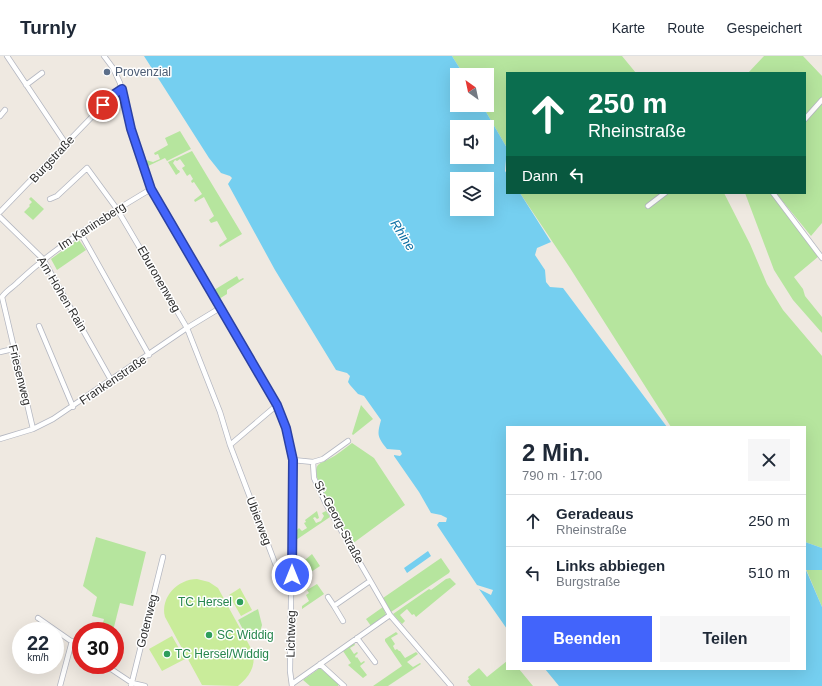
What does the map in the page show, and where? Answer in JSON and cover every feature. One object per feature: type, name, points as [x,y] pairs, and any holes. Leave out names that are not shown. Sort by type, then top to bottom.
[{"type":"street","points":[[7,56],[66,144]]},
{"type":"street","name":"Lichtweg","points":[[104,56],[118,75],[131,129],[151,189],[277,405],[286,428],[293,460],[290,671],[292,685]]},
{"type":"street","points":[[26,85],[42,73]]},
{"type":"street","name":"Burgstraße","points":[[0,212],[113,95],[122,89]]},
{"type":"street","points":[[806,118],[822,100]]},
{"type":"street","points":[[0,116],[5,110]]},
{"type":"street","name":"Eburonenweg","points":[[50,199],[57,196],[87,168],[118,209],[187,328],[220,412],[230,445]]},
{"type":"street","name":"Im Kaninsberg","points":[[1,297],[43,259],[80,232],[151,189]]},
{"type":"street","points":[[648,206],[664,194]]},
{"type":"street","points":[[774,194],[822,258]]},
{"type":"street","name":"Am Hohen Rain","points":[[0,217],[43,259],[111,380]]},
{"type":"street","points":[[80,232],[149,355]]},
{"type":"street","name":"Friesenweg","points":[[1,297],[33,429]]},
{"type":"street","name":"Frankenstraße","points":[[0,439],[33,429],[73,407],[187,328],[220,308]]},
{"type":"street","points":[[40,326],[73,407]]},
{"type":"street","points":[[0,352],[13,349]]},
{"type":"street","points":[[230,445],[277,405]]},
{"type":"street","name":"St.-Georg-Straße","points":[[293,460],[313,462],[324,460],[348,440]]},
{"type":"street","name":"Ubierweg","points":[[230,445],[283,584],[288,591],[292,590]]},
{"type":"street","name":"St.-Georg-Straße","points":[[313,462],[314,478],[326,504],[390,615],[451,686]]},
{"type":"street","name":"Gotenweg","points":[[131,685],[163,557]]},
{"type":"street","points":[[334,606],[370,581]]},
{"type":"street","points":[[328,597],[344,621]]},
{"type":"street","points":[[292,685],[390,615]]},
{"type":"street","points":[[38,618],[72,641],[60,686]]},
{"type":"street","points":[[357,638],[374,662]]},
{"type":"street","points":[[320,664],[344,686]]},
{"type":"street","points":[[117,674],[131,685],[145,686]]},
{"type":"green space","points":[[452,56],[622,56],[635,72],[506,72],[506,146],[494,126],[494,120],[491,120],[486,112],[494,112],[494,68],[460,68]]},
{"type":"green space","points":[[764,56],[803,56],[822,76],[822,223],[811,236],[777,194],[806,194],[806,72],[749,72]]},
{"type":"green space","points":[[180,131],[191,149],[167,161],[165,158],[146,167],[144,161],[146,160],[153,162],[160,159],[158,154],[155,155],[154,153],[168,145],[165,138]]},
{"type":"green space","points":[[192,151],[242,234],[220,247],[219,245],[227,239],[217,221],[211,223],[209,220],[214,216],[204,197],[195,202],[194,200],[202,194],[194,182],[192,183],[191,181],[193,179],[190,174],[187,176],[182,168],[185,166],[180,159],[177,161],[175,160],[173,163],[180,172],[176,175],[168,162]]},
{"type":"green space","points":[[521,194],[725,194],[750,244],[767,284],[783,310],[822,356],[822,548],[806,542],[806,426],[670,426],[570,268]]},
{"type":"green space","points":[[745,194],[773,194],[819,256],[794,277],[803,289],[805,296],[822,317],[822,333],[793,300],[774,270]]},
{"type":"green space","points":[[31,197],[44,209],[33,220],[24,212],[32,202],[29,199]]},
{"type":"green space","points":[[79,240],[86,250],[57,270],[51,259]]},
{"type":"green space","points":[[237,276],[239,280],[244,279],[227,290],[227,294],[219,299],[214,290]]},
{"type":"green space","points":[[361,405],[373,419],[353,435],[352,434]]},
{"type":"green space","points":[[352,443],[374,458],[405,505],[352,544],[322,492],[316,471],[319,464],[335,456]]},
{"type":"green space","points":[[317,511],[319,518],[313,518],[316,523],[321,521],[324,516],[322,513],[326,511],[330,517],[296,540],[296,531],[299,528],[302,531],[307,528],[304,523],[306,522],[305,520]]},
{"type":"green space","points":[[96,537],[146,552],[133,606],[120,603],[115,622],[103,622],[104,619],[92,616],[97,597],[83,586]]},
{"type":"green space","points":[[312,554],[320,566],[296,582],[296,565],[298,564],[302,568],[304,567],[303,565],[308,563],[305,560]]},
{"type":"green space","points":[[441,558],[450,571],[449,573],[391,612],[383,598]]},
{"type":"green space","points":[[806,569],[822,570],[822,607]]},
{"type":"green space","points":[[450,578],[456,584],[416,617],[407,609],[400,615],[405,621],[402,624],[393,614],[429,589],[431,590],[446,579]]},
{"type":"green space","name":"SC Widdig","points":[[197,579],[209,582],[218,588],[253,652],[254,657],[251,671],[238,686],[202,685],[165,617],[165,603],[172,590],[183,582]]},
{"type":"green space","points":[[317,584],[324,594],[302,609],[302,606],[309,601],[306,595],[309,593],[307,590]]},
{"type":"green space","name":"TC Hersel","points":[[240,588],[252,610],[241,616],[229,595]]},
{"type":"green space","points":[[383,607],[386,615],[371,626],[366,619]]},
{"type":"green space","points":[[258,609],[262,625],[259,636],[249,641],[238,620]]},
{"type":"green space","points":[[396,632],[398,634],[391,638],[395,644],[393,646],[395,650],[397,649],[400,651],[405,658],[416,652],[418,654],[407,662],[413,667],[420,663],[421,664],[388,686],[373,686],[402,666],[385,641],[385,639]]},
{"type":"green space","name":"TC Hersel/Widdig","points":[[172,636],[185,659],[162,671],[149,649]]},
{"type":"green space","points":[[354,643],[355,645],[350,648],[354,654],[357,652],[358,653],[355,656],[361,663],[364,661],[365,662],[360,666],[367,675],[363,678],[348,665],[351,663],[343,651]]},
{"type":"green space","points":[[506,662],[506,670],[520,670],[533,686],[471,686],[467,681],[469,679],[468,677],[479,668],[487,677]]},
{"type":"green space","points":[[320,668],[339,684],[338,686],[310,686],[303,680]]},
{"type":"water","name":"Rhine","points":[[144,56],[452,56],[460,68],[450,68],[450,112],[486,112],[491,120],[450,120],[450,164],[494,164],[494,126],[506,146],[506,194],[521,194],[551,242],[537,248],[535,255],[545,270],[546,282],[550,287],[563,288],[666,426],[506,426],[506,628],[479,589],[491,595],[493,590],[477,585],[437,525],[439,522],[446,522],[447,518],[431,513],[419,492],[394,456],[400,456],[402,454],[400,450],[387,449],[381,441],[379,429],[381,420],[364,396],[358,394],[350,385],[348,382],[350,376],[347,373],[336,370],[275,270],[228,184],[232,178],[221,173],[209,158]]},
{"type":"water","points":[[806,542],[822,548],[822,570],[806,570]]},
{"type":"water","points":[[428,551],[431,556],[407,573],[404,568]]},
{"type":"water","points":[[806,570],[822,607],[822,686],[559,686],[546,670],[806,670]]},
{"type":"place","name":"Provenzial","points":[[107,72]]},
{"type":"place","name":"TC Hersel","points":[[240,602]]},
{"type":"place","name":"SC Widdig","points":[[209,635]]},
{"type":"place","name":"TC Hersel/Widdig","points":[[167,654]]},
{"type":"route","points":[[103,105],[113,95],[122,89],[131,129],[151,189],[277,405],[286,428],[293,460],[292,575]]}]
